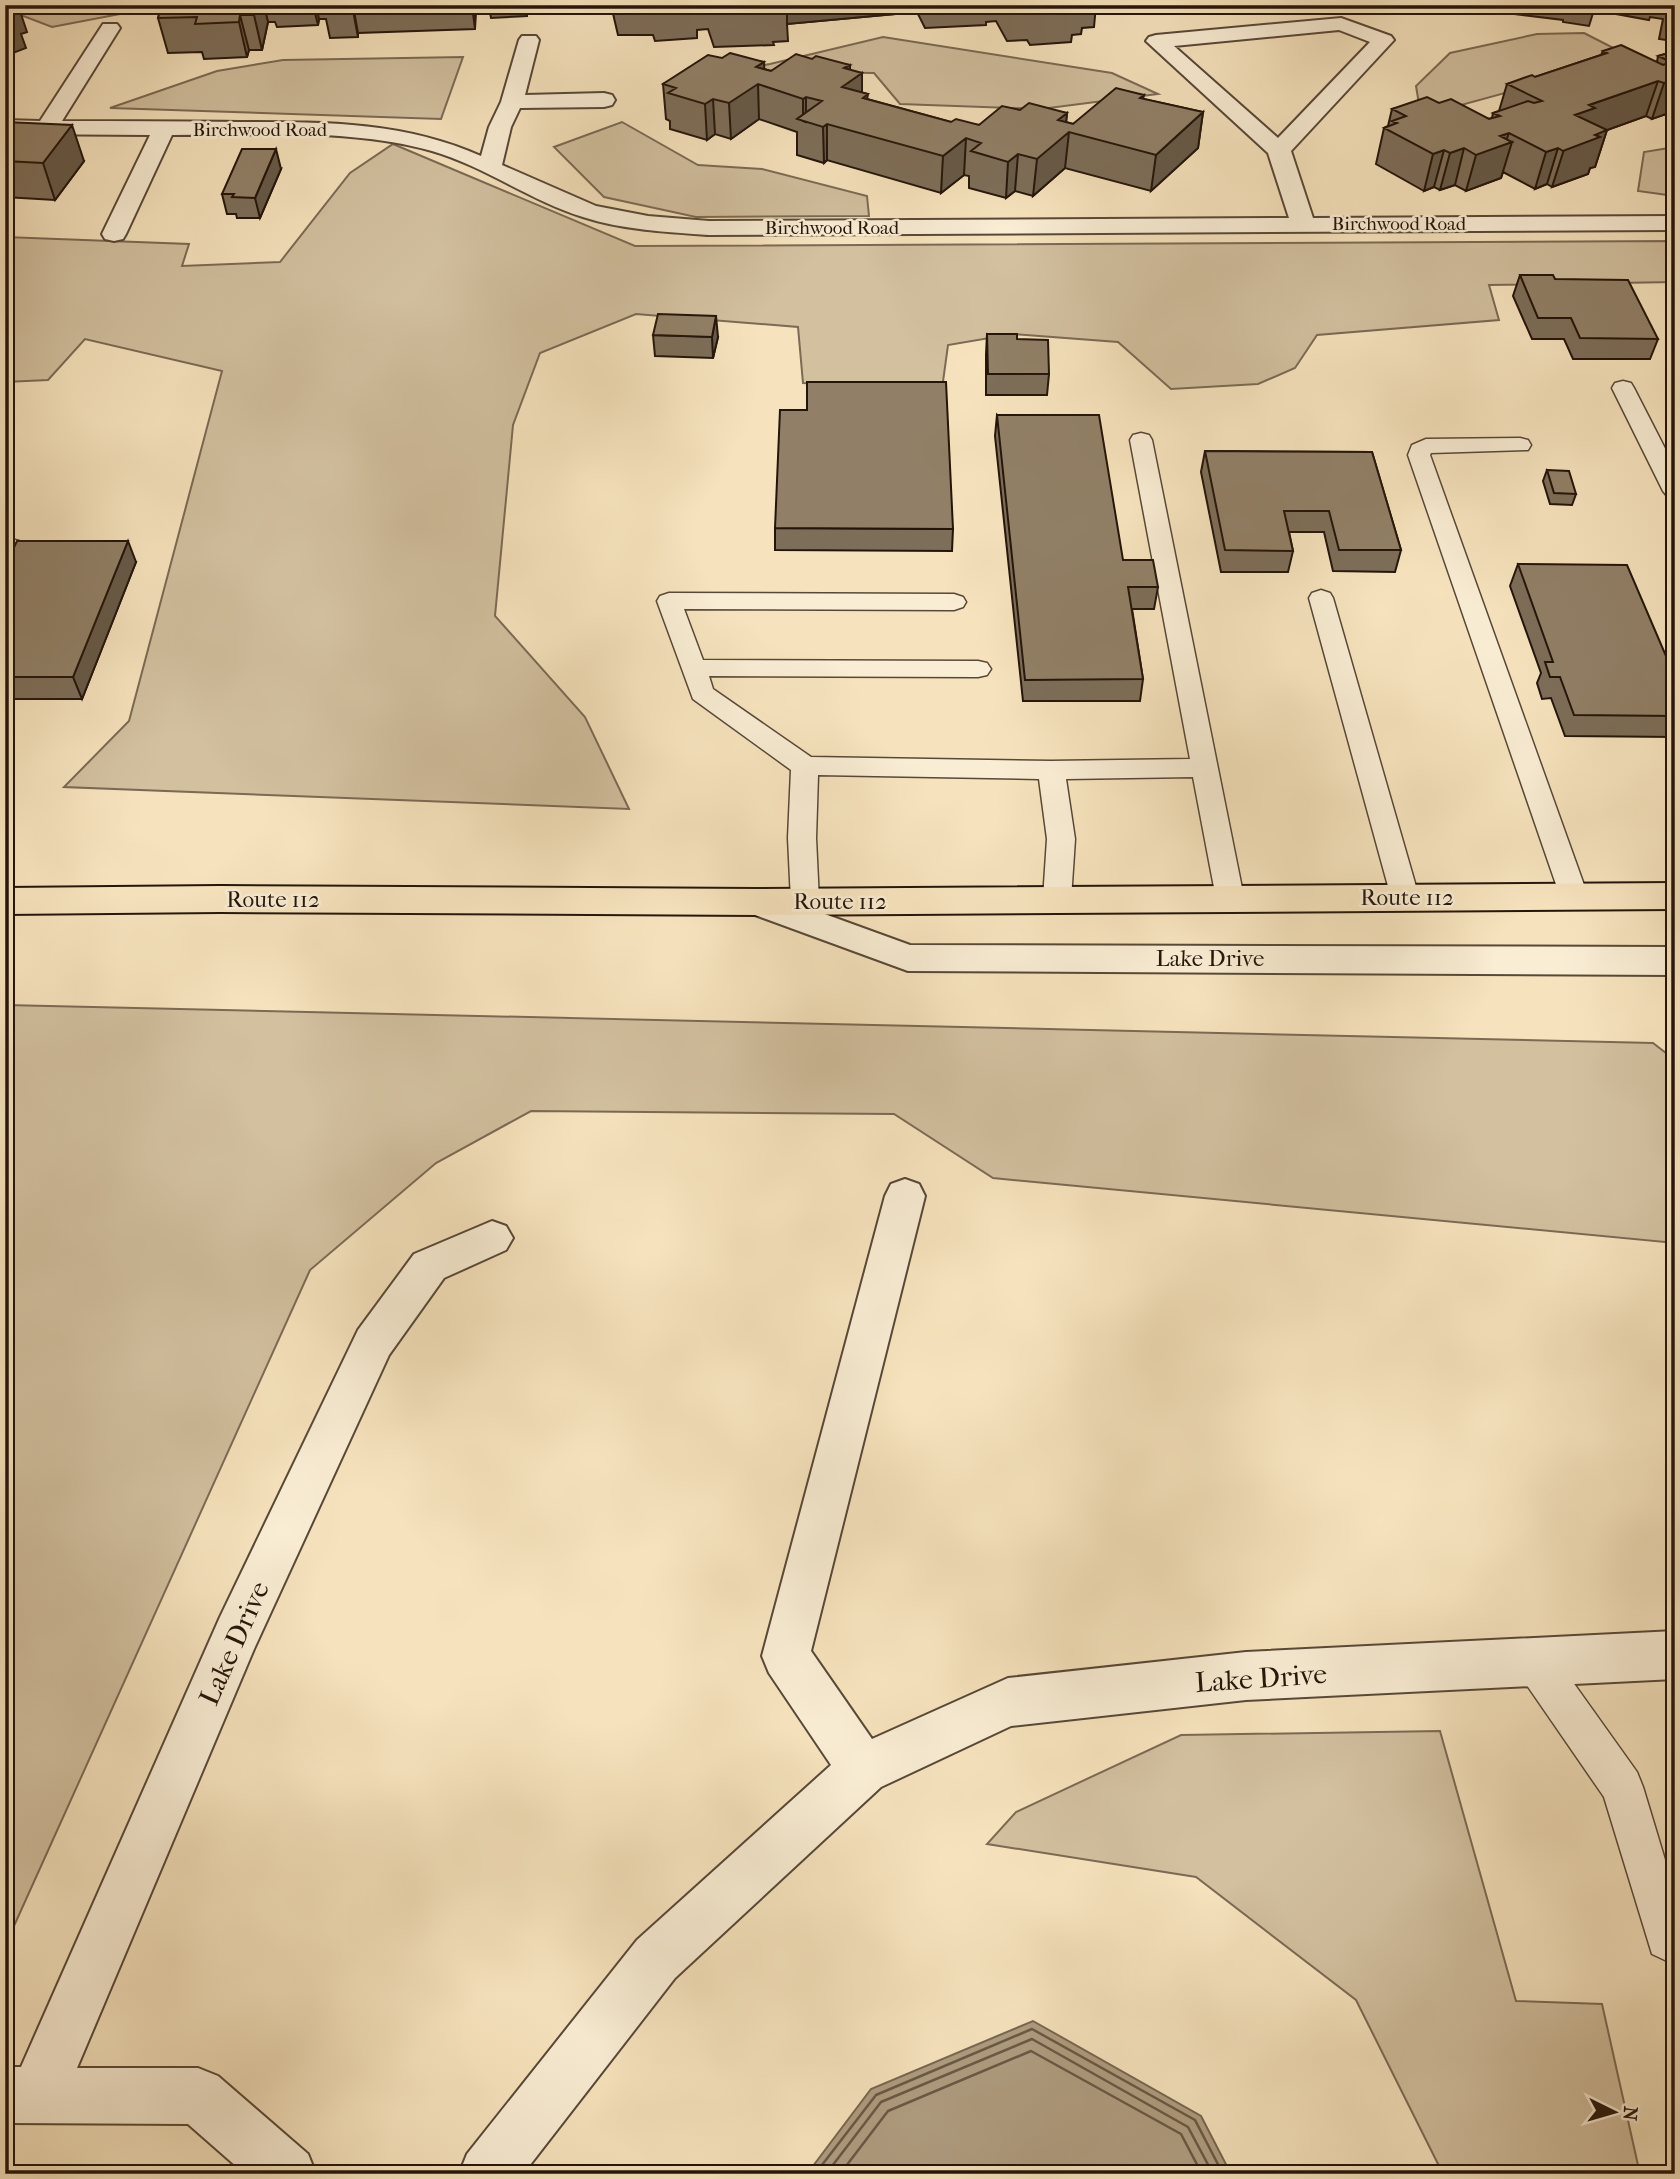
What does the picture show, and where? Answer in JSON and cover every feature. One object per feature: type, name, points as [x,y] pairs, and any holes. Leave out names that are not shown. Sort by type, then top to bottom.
[{"type":"main road","name":"Route 112","points":[[5,901],[234,899],[756,902],[1675,896]]},
{"type":"street","points":[[1279,150],[1384,40],[1341,24],[1156,41],[1279,150],[1303,225]]},
{"type":"street","points":[[46,129],[110,28]]},
{"type":"street","points":[[489,167],[500,127],[512,102],[529,40]]},
{"type":"street","points":[[512,102],[604,100]]},
{"type":"street","name":"Birchwood Road","points":[[5,127],[303,129],[382,133],[442,147],[590,212],[648,223],[709,228],[1675,223]]},
{"type":"street","points":[[114,234],[164,129]]},
{"type":"street","name":"Lake Drive","points":[[756,902],[908,958],[1675,961]]},
{"type":"street","points":[[863,1769],[786,1656],[905,1195]]},
{"type":"street","name":"Lake Drive","points":[[288,2174],[198,2096],[21,2095],[373,1343],[429,1266],[492,1238]]},
{"type":"street","name":"Lake Drive","points":[[487,2174],[656,1959],[863,1769],[1008,1702],[1246,1676],[1535,1664],[1675,1655]]},
{"type":"lane","points":[[1623,388],[1675,491]]},
{"type":"lane","points":[[1141,440],[1230,898]]},
{"type":"lane","points":[[1520,445],[1426,446],[1420,450],[1419,455],[1574,896]]},
{"type":"lane","points":[[1321,598],[1405,897]]},
{"type":"lane","points":[[954,601],[669,601],[702,693],[805,766],[1051,770],[1205,768]]},
{"type":"lane","points":[[693,668],[978,669]]},
{"type":"lane","points":[[805,766],[802,838],[805,901]]},
{"type":"lane","points":[[1051,770],[1061,839],[1057,899]]},
{"type":"lane","points":[[1535,1664],[1622,1787],[1667,1938]]},
{"type":"shaded area","points":[[5,5],[167,5],[52,27],[5,9]]},
{"type":"shaded area","points":[[1584,33],[1633,58],[1421,116],[1416,86],[1450,53],[1537,34]]},
{"type":"shaded area","points":[[883,37],[1112,73],[1158,94],[1041,109],[900,104],[874,73],[729,71]]},
{"type":"shaded area","points":[[463,57],[441,119],[110,108],[217,71],[283,60]]},
{"type":"shaded area","points":[[622,122],[698,165],[762,169],[867,196],[869,216],[696,217],[604,197],[554,147]]},
{"type":"shaded area","points":[[393,144],[635,246],[1675,241],[1675,282],[1489,285],[1499,320],[1317,335],[1295,368],[1258,384],[1171,389],[1118,342],[1013,334],[948,345],[942,389],[803,383],[798,327],[636,314],[540,353],[513,425],[495,616],[585,717],[629,809],[64,787],[129,721],[222,371],[85,339],[48,380],[5,382],[5,237],[189,244],[182,266],[280,262],[350,173]]},
{"type":"shaded area","points":[[1675,147],[1675,196],[1638,191],[1644,152]]},
{"type":"shaded area","points":[[5,1005],[1653,1043],[1675,1060],[1675,1243],[993,1178],[894,1114],[531,1111],[436,1163],[310,1270],[14,1926],[5,1926]]},
{"type":"shaded area","points":[[1440,1731],[1516,2001],[1602,2004],[1640,2174],[1443,2174],[1356,2000],[1196,1877],[987,1844],[1016,1812],[1181,1735]]},
{"type":"water","points":[[1033,2021],[1201,2116],[1231,2174],[807,2174],[871,2089]]},
{"type":"building","points":[[162,5],[256,5],[254,15],[240,15],[239,22],[195,24],[197,17],[158,18]]},
{"type":"building","points":[[710,5],[787,6],[771,7],[773,11],[712,13]]},
{"type":"building","points":[[1030,5],[1073,5],[1074,7],[1033,10]]},
{"type":"building","points":[[5,9],[14,14],[5,17]]},
{"type":"building","points":[[1621,45],[1663,65],[1671,62],[1658,56],[1675,51],[1675,80],[1664,83],[1658,81],[1589,105],[1595,108],[1575,115],[1607,130],[1595,135],[1600,137],[1563,151],[1558,148],[1546,152],[1509,133],[1500,136],[1512,142],[1476,155],[1464,148],[1450,153],[1444,150],[1433,154],[1384,128],[1397,123],[1392,121],[1406,116],[1392,109],[1427,97],[1439,103],[1451,99],[1489,119],[1500,116],[1493,113],[1528,101],[1542,101],[1507,84],[1607,53],[1603,51]]},
{"type":"building","points":[[730,53],[764,62],[756,67],[771,71],[796,54],[850,65],[844,68],[862,73],[842,87],[868,94],[863,98],[951,122],[956,119],[979,125],[1002,106],[1020,110],[1029,103],[1067,113],[1058,120],[1073,124],[1116,88],[1144,95],[1140,98],[1203,112],[1156,155],[1069,132],[1037,159],[1018,154],[1008,162],[971,151],[981,143],[966,138],[943,156],[827,124],[823,127],[797,119],[822,101],[806,97],[803,99],[758,84],[729,103],[713,99],[705,104],[668,93],[676,88],[663,84],[708,55],[722,58]]},
{"type":"building","points":[[5,122],[72,125],[43,163],[5,161]]},
{"type":"building","points":[[242,149],[276,149],[255,198],[222,194]]},
{"type":"building","points":[[1520,275],[1553,275],[1555,279],[1628,280],[1658,339],[1580,338],[1571,318],[1538,318]]},
{"type":"building","points":[[658,314],[716,316],[712,337],[653,335]]},
{"type":"building","points":[[987,334],[1017,334],[1017,339],[1048,340],[1049,374],[988,374]]},
{"type":"building","points":[[807,382],[946,382],[953,529],[775,528],[780,410],[807,410]]},
{"type":"building","points":[[997,415],[1099,415],[1123,560],[1153,560],[1158,587],[1128,587],[1143,679],[1025,680]]},
{"type":"building","points":[[1205,451],[1372,452],[1401,550],[1339,550],[1329,511],[1284,511],[1293,551],[1225,550]]},
{"type":"building","points":[[1547,470],[1569,471],[1576,494],[1554,493]]},
{"type":"building","points":[[17,541],[128,541],[73,677],[5,677],[5,566]]},
{"type":"building","points":[[1518,564],[1627,565],[1675,677],[1675,716],[1574,715],[1560,677],[1550,677],[1545,662],[1553,662]]}]
